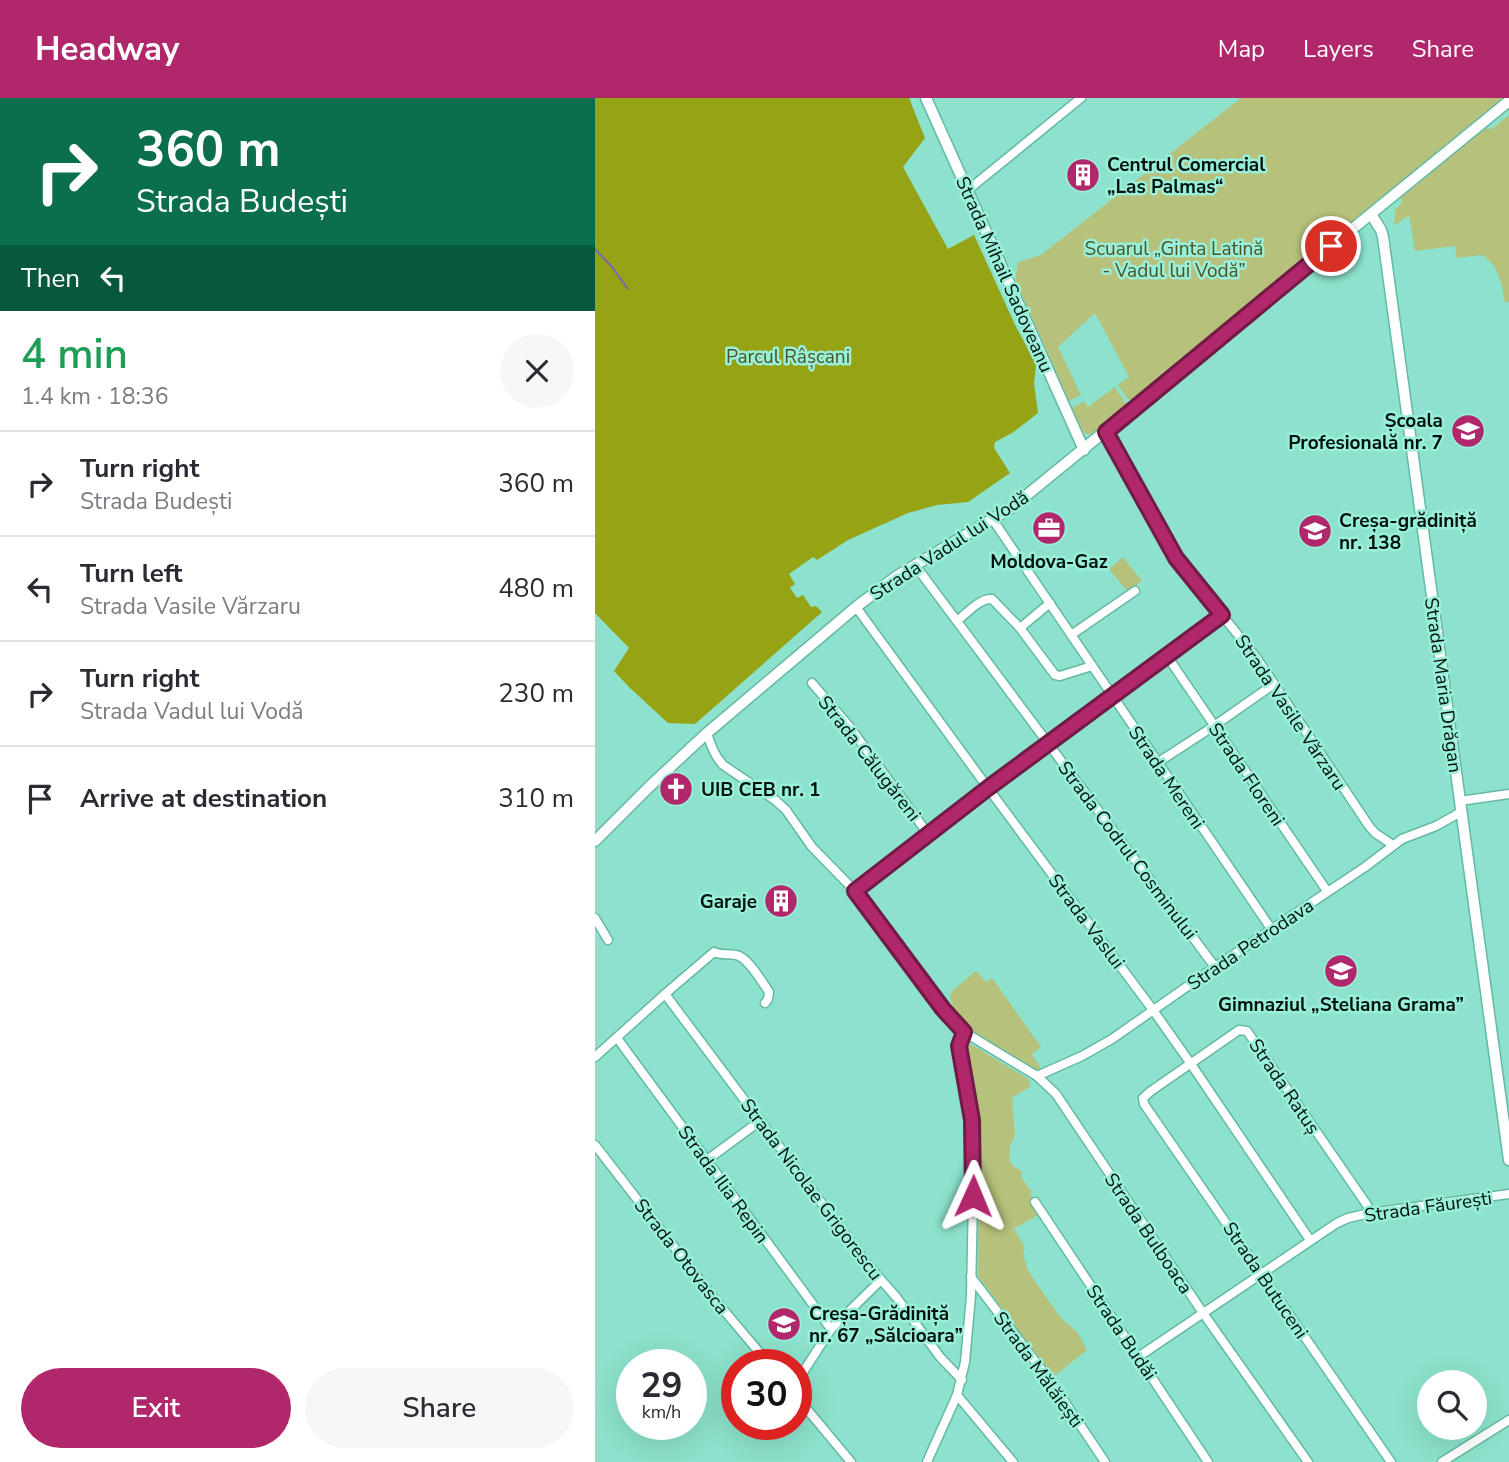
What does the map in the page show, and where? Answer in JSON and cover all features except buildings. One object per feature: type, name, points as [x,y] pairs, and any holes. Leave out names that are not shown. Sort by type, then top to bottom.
[{"type":"main road","name":"Strada Mihail Sadoveanu","points":[[926,98],[1084,450]]},
{"type":"main road","name":"Strada Vadul lui Vodă","points":[[595,841],[707,733],[883,585],[1011,508],[1509,101]]},
{"type":"main road","name":"Strada Maria Drăgan","points":[[1371,214],[1383,237],[1509,1160]]},
{"type":"street","points":[[968,190],[1081,98]]},
{"type":"street","name":"Strada Vasile Vărzaru","points":[[1106,432],[1176,558],[1250,648],[1369,826],[1393,845]]},
{"type":"street","name":"Strada Mereni","points":[[993,520],[1272,930]]},
{"type":"street","name":"Strada Codrul Cosminului","points":[[915,565],[1215,967]]},
{"type":"street","points":[[1071,635],[1135,591]]},
{"type":"street","points":[[957,621],[983,600],[990,598],[1020,628],[1055,675],[1060,676],[1092,666]]},
{"type":"street","points":[[1020,628],[1050,603]]},
{"type":"street","name":"Strada Vaslui","points":[[856,607],[1153,1010],[1310,1241]]},
{"type":"street","points":[[855,891],[988,788],[1222,615]]},
{"type":"street","name":"Strada Floreni","points":[[1167,656],[1327,891]]},
{"type":"street","name":"Strada Călugăreni","points":[[812,683],[849,726],[928,834]]},
{"type":"street","points":[[1157,763],[1275,684]]},
{"type":"street","name":"Strada Bulboaca","points":[[707,733],[715,754],[723,765],[775,800],[795,821],[812,847],[855,891],[943,1009],[964,1032],[1038,1076],[1056,1094],[1203,1313],[1308,1462]]},
{"type":"street","points":[[1459,801],[1509,794]]},
{"type":"street","name":"Strada Petrodava","points":[[1038,1076],[1096,1048],[1365,867],[1402,839],[1436,826],[1461,812]]},
{"type":"street","points":[[595,918],[608,940]]},
{"type":"street","points":[[595,1058],[714,953],[739,955],[747,962],[769,992],[765,1003]]},
{"type":"street","name":"Strada Nicolae Grigorescu","points":[[665,994],[853,1246],[897,1298],[940,1357],[962,1380]]},
{"type":"street","name":"Strada Ratuș","points":[[1143,1098],[1238,1030],[1247,1031],[1370,1213]]},
{"type":"street","points":[[927,1462],[957,1395],[967,1344],[974,1148],[959,1046],[964,1032]]},
{"type":"street","name":"Strada Ilia Repin","points":[[617,1038],[831,1329]]},
{"type":"street","name":"Strada Butuceni","points":[[1143,1098],[1144,1104],[1391,1462]]},
{"type":"street","points":[[707,1160],[760,1121]]},
{"type":"street","name":"Strada Otovasca","points":[[595,1145],[756,1349]]},
{"type":"street","name":"Strada Făurești","points":[[1138,1357],[1348,1218],[1509,1194]]},
{"type":"street","name":"Strada Budăi","points":[[1035,1202],[1208,1462]]},
{"type":"street","name":"Strada Mălăiești","points":[[971,1277],[1054,1386],[1105,1462]]},
{"type":"street","points":[[812,1357],[831,1329],[881,1280]]},
{"type":"street","points":[[957,1395],[1013,1462]]},
{"type":"street","points":[[812,1415],[851,1462]]},
{"type":"street","points":[[1442,1462],[1509,1420]]},
{"type":"green space","name":"Parcul Râșcani","points":[[595,98],[909,98],[925,138],[903,167],[948,249],[974,235],[1036,364],[1034,383],[1038,413],[995,442],[994,448],[1010,473],[968,502],[937,505],[908,513],[848,540],[817,560],[813,557],[789,574],[795,584],[790,588],[797,598],[803,595],[811,607],[816,606],[822,612],[695,724],[668,723],[614,671],[629,648],[595,613]]},
{"type":"green space","name":"Scuarul „Ginta Latină - Vadul lui Vodă”","points":[[1241,98],[1504,98],[1134,400],[1128,399],[1118,385],[1129,377],[1095,313],[1058,347],[1081,395],[1069,401],[1016,282],[1018,262],[1041,255]]},
{"type":"green space","points":[[1509,115],[1509,302],[1505,302],[1496,270],[1483,255],[1457,258],[1455,246],[1415,251],[1409,215],[1394,226],[1395,210],[1402,203],[1401,197],[1455,152],[1488,127],[1491,130]]},
{"type":"green space","points":[[1115,387],[1126,408],[1095,434],[1086,434],[1072,408],[1084,401],[1088,407]]},
{"type":"green space","points":[[1123,557],[1142,581],[1128,592],[1109,569]]},
{"type":"green space","points":[[976,971],[986,982],[992,978],[1041,1047],[1032,1054],[1041,1069],[1032,1069],[995,1047],[960,1019],[950,996],[953,990]]},
{"type":"green space","points":[[969,1044],[1027,1078],[1031,1086],[1012,1098],[1015,1136],[1010,1145],[1009,1160],[1022,1172],[1021,1177],[1032,1192],[1030,1194],[1033,1199],[1029,1202],[1038,1215],[1014,1229],[1025,1248],[1023,1254],[1028,1271],[1060,1317],[1078,1333],[1087,1350],[1053,1377],[978,1276],[979,1123],[965,1047]]},
{"type":"waterway","points":[[595,249],[628,289]]},
{"type":"place","name":"Centrul Comercial „Las Palmas“","points":[[1083,175]]},
{"type":"place","name":"Școala Profesională nr. 7","points":[[1468,431]]},
{"type":"place","name":"Moldova-Gaz","points":[[1049,528]]},
{"type":"place","name":"Creșa-grădiniță nr. 138","points":[[1315,531]]},
{"type":"place","name":"UIB CEB nr. 1","points":[[676,789]]},
{"type":"place","name":"Garaje","points":[[781,901]]},
{"type":"place","name":"Gimnaziul „Steliana Grama”","points":[[1341,971]]},
{"type":"place","name":"Creșa-Grădiniță nr. 67 „Sălcioara”","points":[[784,1324]]},
{"type":"route","points":[[973,1196],[972,1120],[959,1046],[964,1032],[943,1009],[855,891],[988,788],[1222,615],[1176,558],[1106,432],[1331,246]]}]
